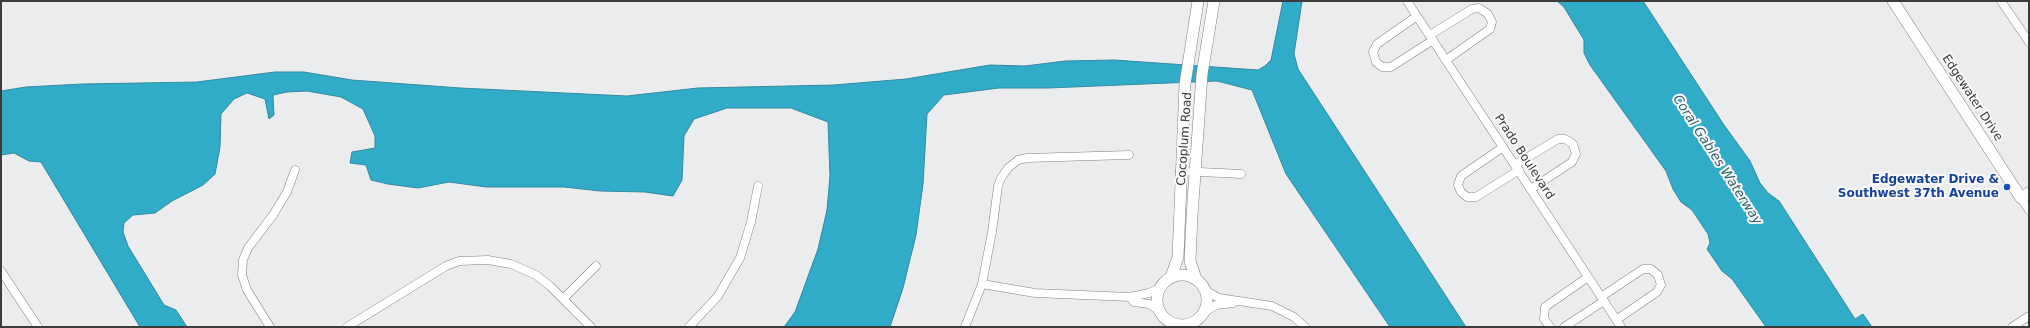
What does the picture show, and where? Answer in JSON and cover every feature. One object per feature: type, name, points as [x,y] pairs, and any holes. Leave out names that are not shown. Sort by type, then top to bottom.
[{"type":"street","name":"Cocoplum Road","points":[[1160,288],[1171,277],[1178,257],[1180,171],[1185,84],[1189,48],[1198,1]]},
{"type":"street","name":"Cocoplum Road","points":[[1206,291],[1196,279],[1191,266],[1190,255],[1197,171],[1201,87],[1205,51],[1214,1]]},
{"type":"street","name":"Prado Boulevard","points":[[1407,1],[1621,327]]},
{"type":"street","name":"Edgewater Drive","points":[[1893,1],[2025,196],[2029,210]]},
{"type":"street","points":[[2001,1],[2029,42]]},
{"type":"street","points":[[1418,16],[1377,44],[1373,52],[1376,62],[1382,67],[1392,67],[1472,9],[1479,8],[1488,14],[1492,22],[1490,29],[1446,60]]},
{"type":"street","points":[[1503,147],[1461,176],[1458,185],[1461,192],[1467,197],[1476,198],[1558,139],[1565,139],[1573,144],[1576,154],[1572,162],[1531,189]]},
{"type":"street","points":[[965,327],[982,284],[992,232],[999,182],[1011,165],[1027,158],[1129,155]]},
{"type":"street","points":[[270,327],[247,290],[242,275],[243,260],[248,248],[273,216],[287,192],[295,170]]},
{"type":"street","points":[[1180,171],[1241,174]]},
{"type":"street","points":[[689,327],[718,296],[738,262],[748,236],[758,186]]},
{"type":"street","points":[[347,327],[428,276],[459,261],[496,260],[518,266],[543,280],[591,327]]},
{"type":"street","points":[[563,299],[596,266]]},
{"type":"street","points":[[1564,327],[1643,269],[1651,269],[1658,275],[1661,285],[1658,292],[1616,320]]},
{"type":"street","points":[[1,271],[38,327]]},
{"type":"street","points":[[1171,277],[1184,274],[1196,279]]},
{"type":"street","points":[[1550,327],[1544,319],[1545,307],[1588,277]]},
{"type":"street","points":[[982,284],[1035,293],[1130,297],[1149,293],[1160,288]]},
{"type":"street","points":[[1160,288],[1157,302],[1159,310],[1169,324],[1193,324],[1204,313],[1216,305],[1236,302]]},
{"type":"street","points":[[1206,291],[1215,297],[1236,302],[1272,306],[1294,317],[1305,327]]},
{"type":"street","points":[[1204,313],[1207,298],[1206,291]]},
{"type":"street","points":[[1130,297],[1134,302],[1149,304],[1159,310]]},
{"type":"street","points":[[2012,327],[2029,316]]},
{"type":"water","points":[[1283,1],[1302,1],[1294,54],[1298,69],[1466,327],[1390,327],[1286,174],[1252,90],[1217,81],[1048,88],[999,88],[944,95],[927,114],[923,184],[916,235],[903,288],[890,327],[784,327],[795,312],[818,249],[827,210],[830,176],[828,122],[791,108],[727,108],[694,119],[684,136],[682,180],[673,196],[645,192],[600,191],[564,187],[486,187],[449,182],[418,188],[371,180],[366,165],[350,163],[352,152],[375,148],[375,136],[363,109],[341,97],[307,91],[287,92],[273,95],[274,115],[269,119],[265,99],[247,93],[234,99],[221,114],[220,147],[215,174],[203,185],[172,201],[155,213],[133,215],[124,223],[123,232],[128,246],[164,305],[176,310],[187,327],[140,327],[41,162],[29,161],[14,153],[1,155],[1,91],[26,87],[83,84],[197,82],[275,72],[304,72],[352,80],[460,88],[627,96],[698,88],[834,85],[906,79],[990,65],[1025,66],[1065,61],[1114,60],[1258,70],[1271,60]]},
{"type":"water","name":"Coral Gables Waterway","points":[[1557,1],[1643,1],[1724,125],[1750,161],[1760,183],[1768,193],[1779,201],[1855,319],[1863,314],[1872,327],[1766,327],[1732,279],[1722,271],[1707,249],[1710,243],[1708,234],[1692,210],[1681,202],[1673,189],[1666,171],[1590,65],[1584,53],[1584,40],[1564,7]]},
{"type":"place","name":"Edgewater Drive & Southwest 37th Avenue","points":[[2007,187]]}]
